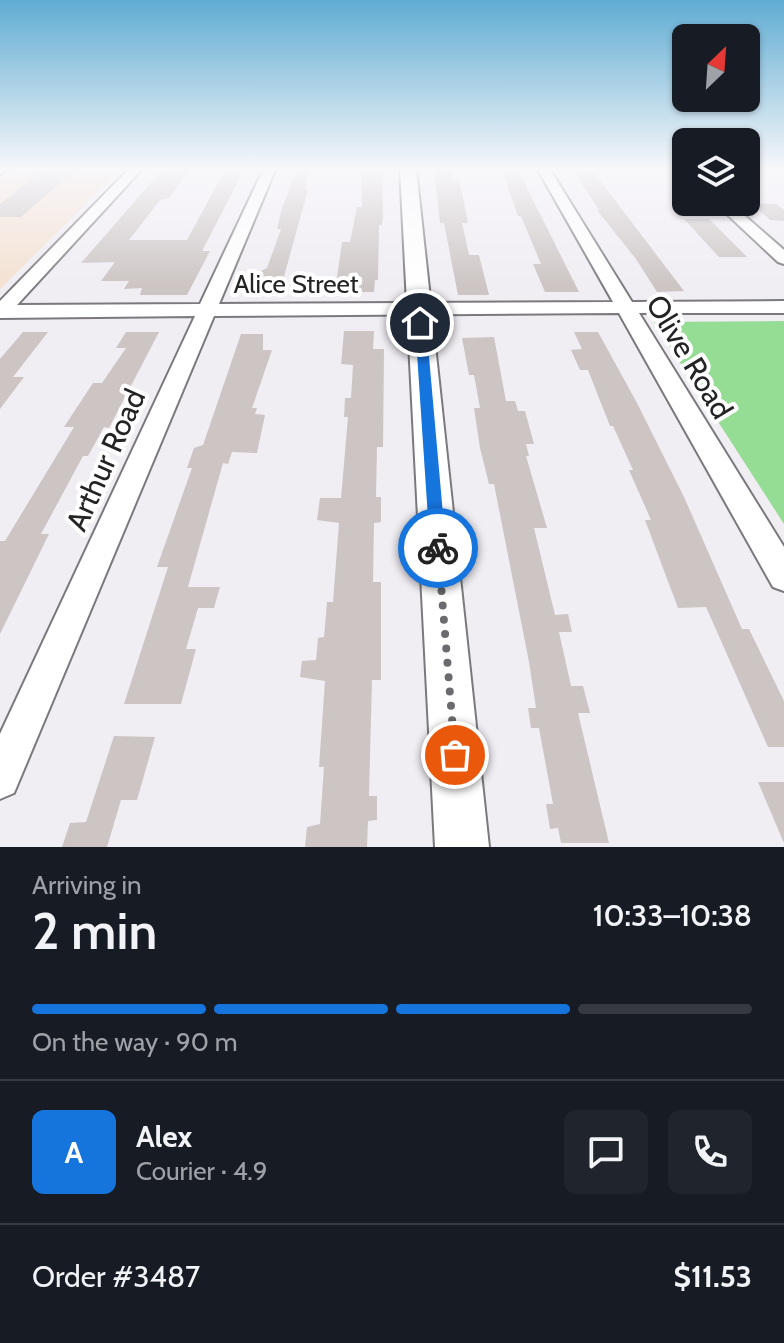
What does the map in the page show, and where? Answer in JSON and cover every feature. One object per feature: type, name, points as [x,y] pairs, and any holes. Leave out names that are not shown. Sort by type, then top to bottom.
[{"type":"street","points":[[1,311],[99,208]]},
{"type":"street","name":"Arthur Road","points":[[0,779],[252,208]]},
{"type":"street","points":[[411,208],[462,847]]},
{"type":"street","name":"Olive Road","points":[[566,208],[784,576]]},
{"type":"street","points":[[736,216],[784,259]]},
{"type":"street","name":"Alice Street","points":[[1,311],[784,307]]},
{"type":"shaded area","points":[[0,208],[82,208],[0,289]]},
{"type":"green space","points":[[784,321],[784,524],[654,322]]},
{"type":"building","points":[[0,208],[32,208],[21,217],[0,217]]},
{"type":"building","points":[[129,208],[154,208],[129,240],[187,240],[205,208],[225,208],[202,251],[210,251],[187,295],[140,295],[142,288],[124,289],[129,281],[101,281],[115,262],[81,263]]},
{"type":"building","points":[[282,208],[303,208],[279,295],[248,295],[257,273],[267,268],[281,229],[277,229]]},
{"type":"building","points":[[357,208],[383,208],[382,225],[379,225],[378,280],[375,280],[374,292],[335,292],[342,242],[350,242]]},
{"type":"building","points":[[438,208],[465,208],[468,223],[462,223],[469,255],[479,255],[489,295],[458,295],[444,223],[440,223]]},
{"type":"building","points":[[515,208],[537,208],[579,292],[545,292],[533,264],[541,264],[521,216],[518,216]]},
{"type":"building","points":[[597,208],[621,208],[684,291],[657,292]]},
{"type":"building","points":[[760,208],[781,208],[784,210],[784,221],[770,220]]},
{"type":"building","points":[[684,219],[709,219],[747,257],[719,257]]},
{"type":"building","points":[[344,331],[374,331],[373,349],[384,349],[383,447],[377,447],[376,497],[381,497],[381,522],[374,523],[373,582],[381,582],[381,680],[372,680],[369,796],[377,796],[377,820],[368,821],[367,847],[305,847],[307,827],[320,824],[324,767],[319,767],[325,681],[300,677],[302,661],[316,660],[318,638],[324,637],[327,602],[333,602],[339,523],[317,520],[320,498],[341,498],[348,417],[344,417],[345,398],[351,398],[353,365],[341,364]]},
{"type":"building","points":[[23,332],[48,332],[13,377],[24,377],[0,409],[0,359]]},
{"type":"building","points":[[126,332],[159,332],[109,428],[104,427],[88,456],[83,456],[41,534],[49,534],[0,634],[0,541],[5,541],[74,427],[64,427],[93,383],[102,383],[126,348],[116,348]]},
{"type":"building","points":[[574,332],[598,332],[637,403],[684,497],[742,629],[749,629],[784,701],[784,747],[768,747],[706,607],[678,608],[645,520],[651,520],[629,470],[633,470],[613,426],[610,426],[588,370],[580,370],[571,350],[582,349]]},
{"type":"building","points":[[241,334],[263,334],[263,350],[272,350],[252,408],[257,408],[255,414],[265,415],[257,453],[232,452],[228,464],[223,463],[188,587],[220,587],[214,608],[198,608],[186,649],[196,649],[181,704],[124,704],[168,567],[157,567],[192,468],[187,468],[194,448],[203,445]]},
{"type":"building","points":[[494,337],[506,401],[515,401],[518,411],[525,411],[534,444],[526,444],[529,456],[526,456],[547,528],[534,528],[555,615],[568,614],[572,632],[559,632],[571,686],[583,686],[590,713],[578,713],[609,843],[561,843],[558,828],[550,829],[546,804],[553,804],[539,728],[531,728],[528,708],[536,708],[529,662],[494,484],[489,484],[480,448],[474,408],[480,408],[474,375],[469,375],[462,338]]},
{"type":"building","points":[[114,736],[155,737],[137,800],[121,800],[107,847],[62,847],[70,823],[86,822]]},
{"type":"building","points":[[758,782],[784,782],[784,843]]},
{"type":"way so far","points":[[438,548],[455,755]]},
{"type":"route","points":[[420,323],[438,548]]}]
